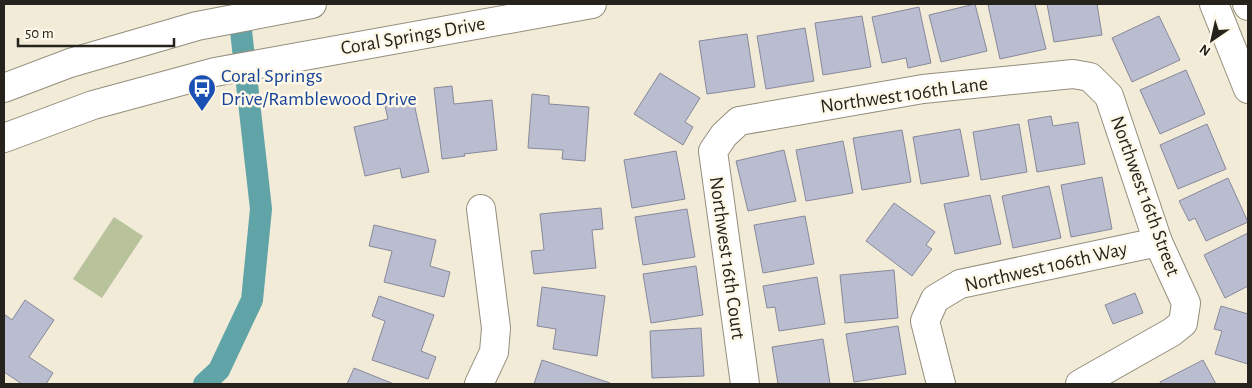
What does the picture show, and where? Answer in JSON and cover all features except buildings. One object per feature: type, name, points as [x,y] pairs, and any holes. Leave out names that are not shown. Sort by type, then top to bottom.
[{"type":"street","points":[[4,88],[70,63],[197,26],[312,4]]},
{"type":"street","name":"Coral Springs Drive","points":[[4,138],[93,105],[215,72],[592,4]]},
{"type":"street","points":[[1214,4],[1248,89]]},
{"type":"street","name":"Northwest 106th Lane","points":[[724,135],[740,121],[923,89],[1073,74],[1090,77]]},
{"type":"street","name":"Northwest 16th Street","points":[[1080,384],[1172,332],[1183,323],[1186,303],[1158,242],[1109,96],[1090,77]]},
{"type":"street","name":"Northwest 16th Court","points":[[724,135],[713,151],[744,384]]},
{"type":"street","points":[[479,384],[494,352],[496,328],[481,209]]},
{"type":"street","name":"Northwest 106th Way","points":[[941,384],[925,320],[935,299],[960,284],[1158,242]]},
{"type":"green space","points":[[114,217],[143,236],[102,298],[73,279]]},
{"type":"waterway","points":[[204,384],[219,370],[252,300],[261,209],[238,4]]},
{"type":"place","name":"Coral Springs Drive/Ramblewood Drive","points":[[202,112]]}]
